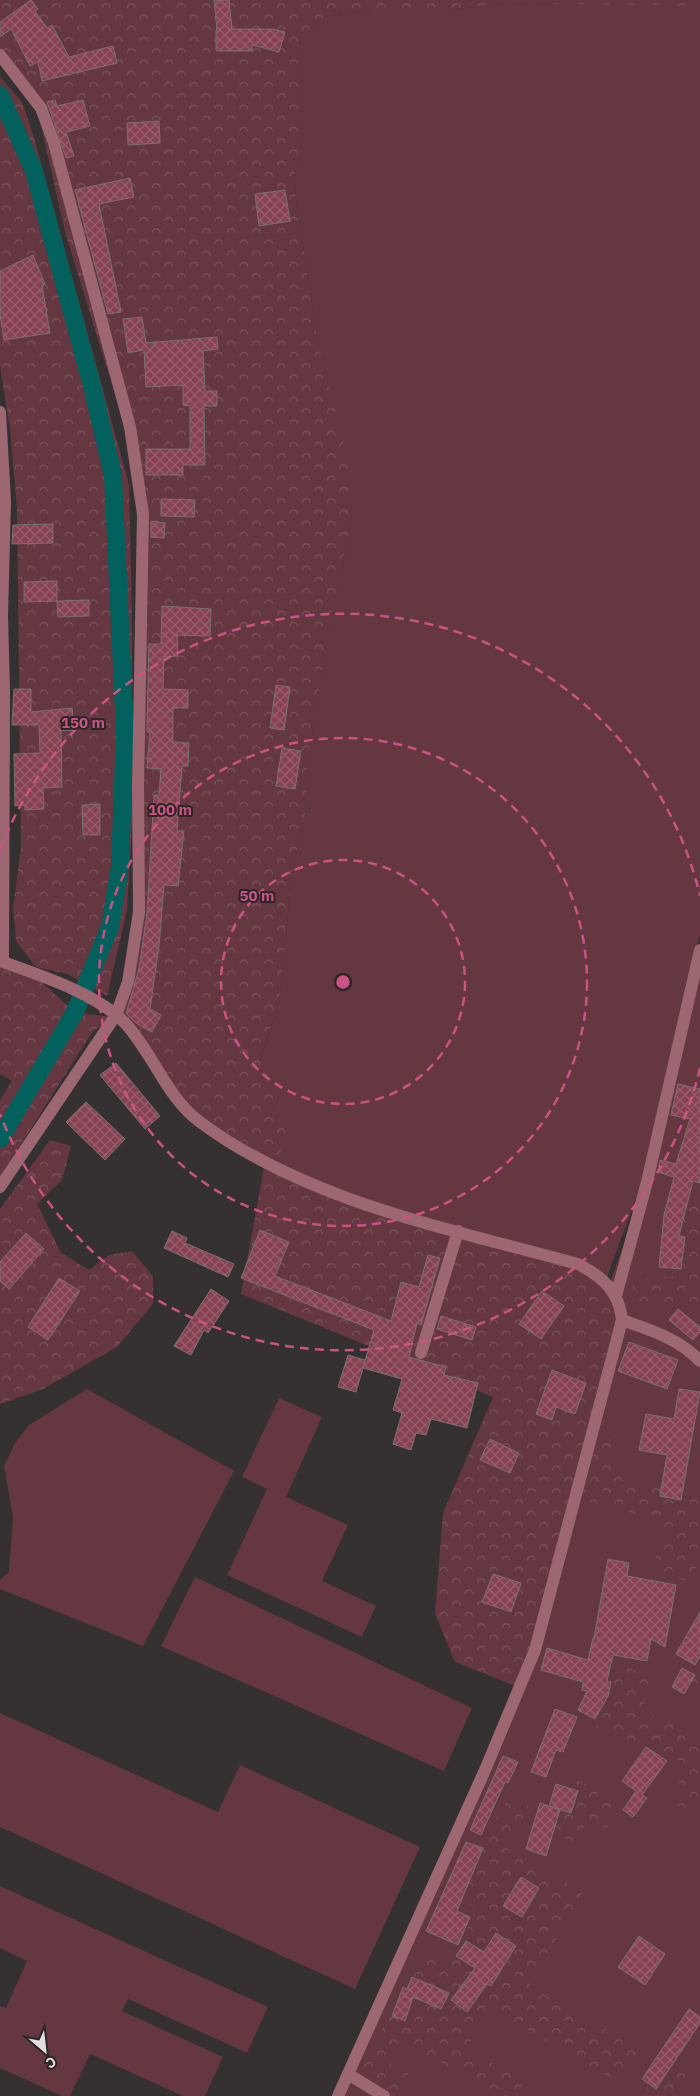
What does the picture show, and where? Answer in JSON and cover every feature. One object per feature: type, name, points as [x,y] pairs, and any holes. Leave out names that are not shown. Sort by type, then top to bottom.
[{"type":"street","points":[[0,55],[41,108],[54,143],[130,427],[143,514],[138,786],[139,912],[128,982],[112,1012],[0,1187]]},
{"type":"street","points":[[0,412],[5,472],[2,616],[2,962],[66,986],[112,1012],[126,1024],[175,1097],[200,1122],[281,1171],[384,1210],[578,1264],[604,1280],[616,1296],[622,1320],[535,1650],[485,1770],[338,2096]]},
{"type":"street","points":[[616,1296],[647,1182],[698,969],[700,950]]},
{"type":"street","points":[[420,1353],[458,1230]]},
{"type":"street","points":[[622,1320],[670,1338],[691,1351],[700,1361]]},
{"type":"street","points":[[348,2074],[384,2096]]},
{"type":"green space","points":[[0,0],[700,0],[700,5],[681,6],[506,3],[451,10],[371,10],[324,17],[299,39],[303,132],[293,178],[317,338],[346,452],[352,511],[341,575],[330,620],[307,766],[305,818],[293,865],[279,1003],[260,1060],[288,1140],[279,1154],[266,1163],[264,1167],[165,1091],[116,1018],[141,878],[140,476],[65,232],[36,103],[0,64]]},
{"type":"green space","points":[[506,3],[700,5],[700,934],[641,1185],[606,1280],[378,1209],[266,1163],[260,1061],[279,1003],[293,865],[305,818],[307,766],[330,619],[341,575],[352,511],[330,390],[317,338],[293,178],[303,132],[299,39],[324,17],[371,10],[451,10]]},
{"type":"green space","points":[[0,77],[22,102],[33,134],[129,485],[132,618],[132,826],[127,910],[107,996],[67,974],[36,967],[16,941],[13,908],[21,847],[17,509],[10,429],[0,366]]},
{"type":"green space","points":[[700,951],[700,2096],[339,2096],[521,1688],[609,1285],[645,1186]]},
{"type":"green space","points":[[0,962],[30,972],[75,1012],[116,1018],[93,1031],[0,1177],[0,1100],[12,1081],[0,1074]]},
{"type":"green space","points":[[50,1140],[71,1146],[62,1180],[37,1204],[61,1253],[89,1270],[109,1255],[132,1251],[153,1276],[153,1304],[117,1347],[43,1389],[0,1404],[0,1209]]},
{"type":"green space","points":[[264,1167],[576,1266],[609,1285],[620,1323],[521,1688],[455,1662],[435,1614],[443,1513],[493,1397],[241,1294]]},
{"type":"green space","points":[[700,1190],[700,1304],[634,1308],[632,1279],[680,1276],[675,1192]]},
{"type":"green space","points":[[87,1389],[234,1471],[143,1646],[0,1589],[0,1580],[9,1572],[13,1517],[4,1466],[15,1443],[29,1425]]},
{"type":"green space","points":[[279,1398],[322,1417],[286,1497],[348,1525],[322,1581],[376,1606],[362,1637],[227,1575],[267,1489],[242,1477]]},
{"type":"green space","points":[[598,1431],[619,1437],[610,1474],[700,1497],[700,1549],[692,1582],[652,1572],[665,1522],[580,1500]]},
{"type":"green space","points":[[195,1577],[472,1708],[444,1771],[161,1646]]},
{"type":"green space","points":[[700,1648],[700,1686],[686,1680]]},
{"type":"green space","points":[[621,1665],[653,1678],[641,1711],[700,1735],[700,1773],[695,1786],[700,1789],[700,1814],[671,1803],[686,1763],[596,1727]]},
{"type":"green space","points":[[0,1713],[218,1812],[240,1765],[420,1847],[355,1989],[0,1827]]},
{"type":"green space","points":[[566,1776],[620,1798],[607,1830],[587,1822],[577,1844],[544,1831]]},
{"type":"green space","points":[[510,1795],[530,1807],[506,1848],[583,1892],[529,1986],[639,2049],[620,2083],[489,2008],[466,2048],[524,2081],[515,2096],[499,2096],[400,2040],[387,2061],[409,2074],[394,2096],[356,2074],[427,1951],[448,1962],[478,1910],[453,1895]]},
{"type":"green space","points":[[0,1886],[268,2007],[247,2053],[128,1999],[122,2011],[223,2057],[205,2096],[183,2096],[90,2054],[70,2096],[62,2096],[0,2068],[0,2006],[6,2008],[27,1961],[0,1948]]},
{"type":"green space","points":[[668,2055],[690,2069],[672,2096],[642,2096]]},
{"type":"building","points":[[31,0],[38,9],[35,11],[47,28],[52,25],[69,57],[113,46],[117,63],[42,81],[38,62],[30,66],[11,29],[0,37],[0,22]]},
{"type":"building","points":[[214,0],[229,0],[232,29],[272,29],[285,32],[279,52],[252,45],[252,51],[216,51],[217,30]]},
{"type":"building","points":[[55,100],[57,106],[83,100],[90,126],[66,132],[74,156],[66,158],[47,102]]},
{"type":"building","points":[[159,121],[160,143],[128,145],[127,123]]},
{"type":"building","points":[[130,178],[134,197],[99,204],[121,312],[108,314],[75,190]]},
{"type":"building","points":[[285,190],[290,221],[259,226],[255,194]]},
{"type":"building","points":[[33,255],[45,284],[42,285],[50,333],[4,340],[0,314],[0,271]]},
{"type":"building","points":[[142,317],[146,343],[217,337],[218,349],[203,351],[205,391],[217,391],[217,406],[204,406],[205,465],[183,465],[183,475],[146,475],[146,449],[190,449],[190,406],[183,405],[183,385],[146,387],[144,350],[128,353],[123,319]]},
{"type":"building","points":[[161,499],[195,500],[194,517],[161,516]]},
{"type":"building","points":[[151,521],[165,523],[164,538],[151,537]]},
{"type":"building","points":[[53,524],[53,543],[12,544],[13,525]]},
{"type":"building","points":[[57,581],[57,601],[24,602],[24,582]]},
{"type":"building","points":[[89,600],[89,616],[58,617],[57,601]]},
{"type":"building","points":[[162,606],[211,609],[210,636],[177,635],[178,656],[164,657],[163,689],[188,690],[188,708],[173,708],[173,742],[189,743],[188,766],[182,766],[177,831],[184,831],[178,886],[164,885],[159,946],[150,1009],[161,1015],[152,1032],[136,1023],[126,1013],[139,969],[147,913],[154,795],[159,795],[161,769],[147,768],[150,732],[147,732],[149,644],[161,644]]},
{"type":"building","points":[[276,685],[290,687],[284,730],[270,728]]},
{"type":"building","points":[[14,689],[31,689],[31,712],[72,708],[75,730],[61,731],[62,787],[43,788],[44,809],[25,810],[25,805],[15,806],[14,754],[40,753],[39,725],[12,725]]},
{"type":"building","points":[[282,748],[301,751],[295,789],[276,786]]},
{"type":"building","points":[[100,804],[100,835],[83,835],[82,805]]},
{"type":"building","points":[[116,1063],[160,1116],[145,1129],[100,1075]]},
{"type":"building","points":[[678,1084],[700,1089],[700,1183],[693,1181],[679,1236],[685,1237],[681,1269],[659,1267],[664,1215],[674,1177],[658,1172],[660,1160],[676,1164],[690,1119],[671,1115]]},
{"type":"building","points":[[86,1102],[125,1139],[105,1160],[66,1122]]},
{"type":"building","points":[[260,1230],[289,1242],[275,1276],[391,1321],[401,1282],[419,1287],[428,1255],[440,1258],[421,1325],[417,1323],[409,1357],[446,1367],[444,1375],[478,1383],[467,1428],[431,1419],[426,1435],[416,1433],[411,1450],[393,1444],[402,1413],[393,1410],[402,1379],[363,1368],[356,1392],[338,1387],[348,1355],[365,1360],[364,1364],[374,1330],[241,1278]]},
{"type":"building","points":[[172,1231],[187,1238],[185,1243],[234,1264],[228,1277],[164,1248]]},
{"type":"building","points":[[26,1233],[44,1249],[9,1289],[0,1281],[0,1262]]},
{"type":"building","points":[[59,1278],[80,1291],[48,1340],[28,1327]]},
{"type":"building","points":[[211,1289],[229,1301],[208,1333],[204,1330],[191,1355],[174,1346]]},
{"type":"building","points":[[542,1291],[564,1306],[541,1339],[519,1324]]},
{"type":"building","points":[[678,1309],[700,1327],[700,1332],[693,1340],[669,1320]]},
{"type":"building","points":[[441,1316],[476,1327],[472,1340],[437,1329]]},
{"type":"building","points":[[629,1342],[678,1360],[667,1389],[618,1371]]},
{"type":"building","points":[[552,1370],[586,1383],[575,1414],[556,1407],[552,1420],[536,1414]]},
{"type":"building","points":[[679,1389],[700,1392],[681,1500],[660,1496],[667,1455],[639,1450],[646,1414],[674,1419]]},
{"type":"building","points":[[490,1439],[519,1453],[510,1473],[480,1460]]},
{"type":"building","points":[[608,1559],[629,1563],[627,1576],[676,1585],[665,1647],[651,1639],[647,1661],[613,1655],[607,1681],[611,1682],[608,1696],[595,1719],[578,1710],[587,1691],[582,1690],[583,1682],[541,1670],[547,1648],[588,1660],[594,1638]]},
{"type":"building","points":[[493,1574],[521,1583],[511,1612],[482,1602]]},
{"type":"building","points":[[700,1612],[700,1656],[695,1665],[676,1654]]},
{"type":"building","points":[[682,1668],[695,1675],[684,1694],[672,1687]]},
{"type":"building","points":[[555,1709],[577,1717],[563,1752],[556,1750],[546,1777],[531,1772]]},
{"type":"building","points":[[646,1747],[667,1761],[642,1795],[647,1798],[633,1817],[623,1810],[636,1791],[622,1781]]},
{"type":"building","points":[[503,1756],[518,1762],[508,1783],[505,1782],[481,1835],[470,1830]]},
{"type":"building","points":[[556,1784],[578,1791],[571,1813],[549,1806]]},
{"type":"building","points":[[540,1803],[560,1810],[546,1856],[526,1849]]},
{"type":"building","points":[[466,1842],[483,1848],[457,1911],[470,1917],[458,1945],[426,1931]]},
{"type":"building","points":[[521,1877],[539,1888],[522,1917],[503,1906]]},
{"type":"building","points":[[496,1933],[516,1946],[491,1986],[487,1984],[467,2012],[451,2000],[475,1968],[456,1956],[466,1941],[484,1952]]},
{"type":"building","points":[[639,1936],[665,1954],[645,1985],[618,1967]]},
{"type":"building","points":[[412,1977],[449,1993],[441,2009],[413,1997],[405,2021],[392,2016],[403,1987],[407,1989]]},
{"type":"building","points":[[689,2009],[700,2017],[700,2023],[656,2089],[642,2079]]},
{"type":"waterway","points":[[0,95],[34,171],[92,386],[113,475],[125,732],[120,867],[110,927],[75,1012],[0,1139]]}]
